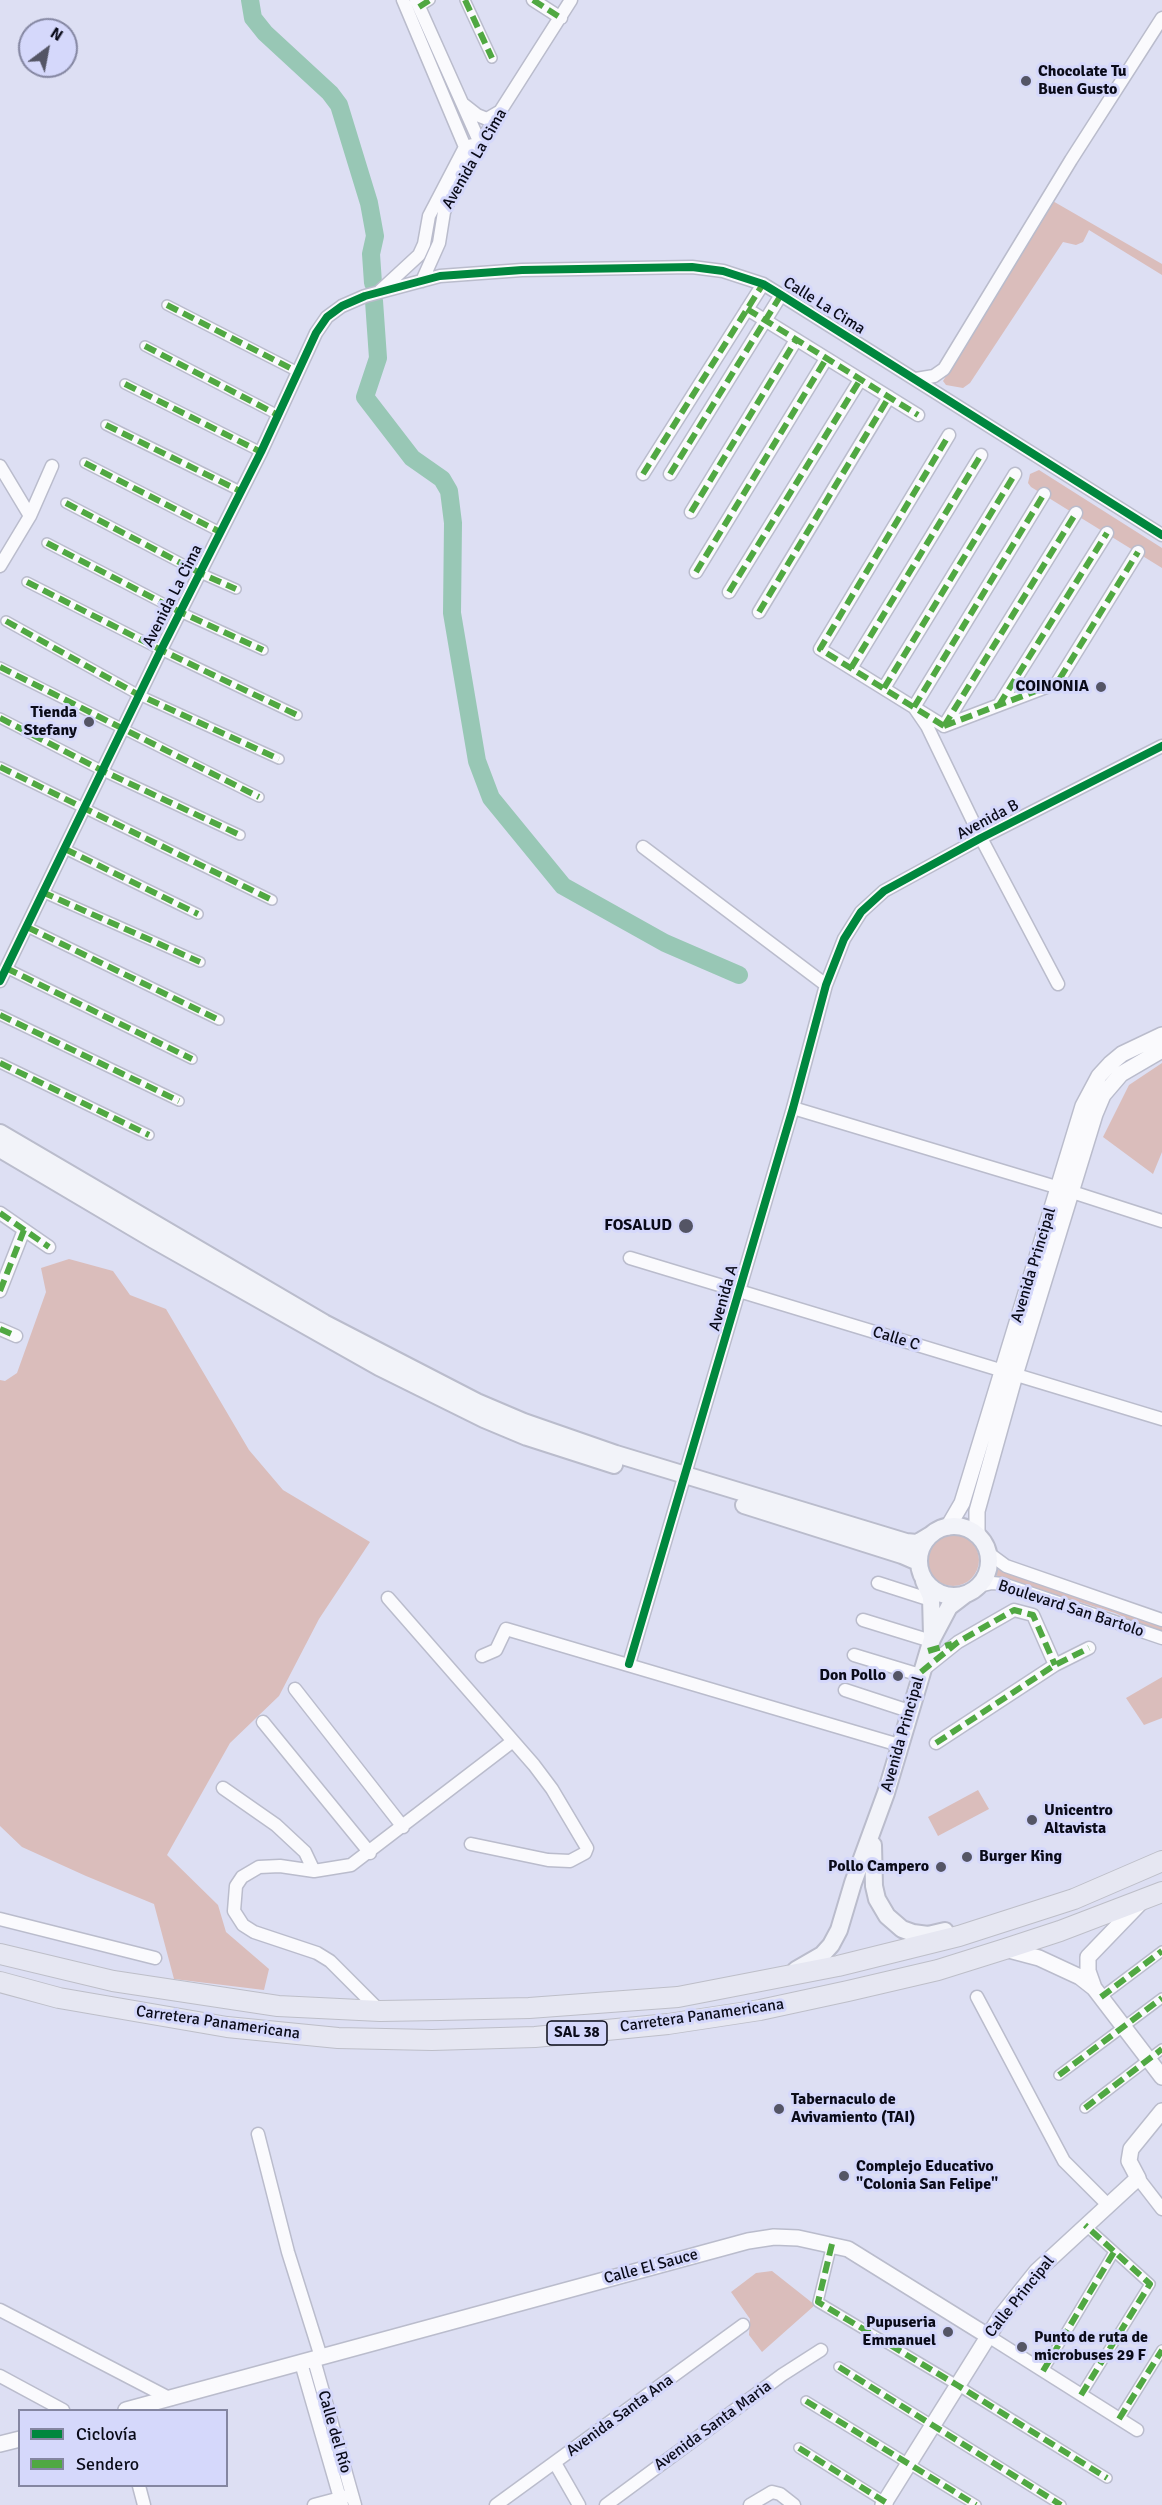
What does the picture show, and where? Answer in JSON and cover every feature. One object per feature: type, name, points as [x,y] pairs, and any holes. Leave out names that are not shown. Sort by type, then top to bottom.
[{"type":"highway","name":"Carretera Panamericana","points":[[3,1955],[112,1981],[219,1999],[278,2006],[380,2011],[556,2006],[678,1997],[880,1957],[959,1936],[1048,1908],[1094,1891],[1162,1861]]},
{"type":"highway","name":"Carretera Panamericana","points":[[1,1982],[59,1998],[227,2027],[338,2038],[510,2038],[562,2034],[668,2024],[760,2010],[938,1970],[1005,1949],[1162,1892]]},
{"type":"highway","points":[[1,1982],[3,1955]]},
{"type":"highway","points":[[556,2006],[550,2017],[551,2024],[562,2034]]},
{"type":"highway","points":[[506,2008],[515,2020],[514,2032],[510,2038]]},
{"type":"main road","points":[[0,1134],[324,1323],[432,1381],[524,1422],[684,1481],[918,1562]]},
{"type":"main road","points":[[0,1149],[316,1333],[431,1394],[527,1437],[906,1542],[917,1543],[932,1534],[948,1527],[968,1529],[977,1535],[987,1552],[987,1571],[973,1590],[943,1595],[928,1586],[923,1579],[918,1562],[922,1546],[932,1534]]},
{"type":"main road","name":"Avenida Principal","points":[[923,1579],[931,1600],[930,1644]]},
{"type":"main road","name":"Avenida Principal","points":[[746,1985],[799,1970],[831,1945],[839,1930],[853,1883],[874,1829],[930,1644],[948,1607],[973,1590]]},
{"type":"main road","name":"Avenida Principal","points":[[874,1829],[872,1869],[876,1899],[887,1916],[902,1929],[913,1934],[928,1935],[1048,1908]]},
{"type":"street","points":[[403,0],[465,147]]},
{"type":"street","points":[[430,0],[417,3],[480,144],[465,147]]},
{"type":"street","points":[[465,0],[492,58]]},
{"type":"street","points":[[533,0],[561,18]]},
{"type":"street","name":"Avenida La Cima","points":[[0,981],[161,650],[261,452],[316,333],[327,317],[342,306],[378,292],[422,281],[439,243],[441,223],[449,200],[480,144],[571,0]]},
{"type":"street","points":[[916,379],[934,376],[944,369],[1162,18]]},
{"type":"street","points":[[460,100],[477,115],[487,118],[493,118],[502,110]]},
{"type":"street","points":[[378,292],[422,250],[429,216],[465,147]]},
{"type":"street","name":"Calle La Cima","points":[[422,281],[440,276],[522,270],[692,267],[723,271],[763,284],[1162,535]]},
{"type":"street","points":[[642,474],[763,284]]},
{"type":"street","points":[[670,474],[781,295]]},
{"type":"street","points":[[167,305],[298,372]]},
{"type":"street","points":[[747,309],[918,415]]},
{"type":"street","points":[[692,512],[796,340]]},
{"type":"street","points":[[145,346],[278,415]]},
{"type":"street","points":[[696,572],[826,359]]},
{"type":"street","points":[[729,592],[860,380]]},
{"type":"street","points":[[125,384],[261,452]]},
{"type":"street","points":[[759,612],[889,398]]},
{"type":"street","points":[[106,425],[240,491]]},
{"type":"street","points":[[944,726],[820,649],[949,435]]},
{"type":"street","points":[[851,668],[981,455]]},
{"type":"street","points":[[85,463],[220,532]]},
{"type":"street","points":[[0,466],[30,516]]},
{"type":"street","points":[[0,566],[30,516],[52,466]]},
{"type":"street","points":[[884,688],[1015,474]]},
{"type":"street","points":[[914,707],[1044,494]]},
{"type":"street","points":[[66,503],[200,573],[236,589]]},
{"type":"street","points":[[944,726],[1076,513]]},
{"type":"street","points":[[999,705],[1107,533]]},
{"type":"street","points":[[47,543],[180,612],[263,650]]},
{"type":"street","points":[[944,726],[1057,683],[1138,552]]},
{"type":"street","points":[[27,582],[297,715]]},
{"type":"street","points":[[6,621],[139,695],[279,759]]},
{"type":"street","points":[[0,667],[259,797]]},
{"type":"street","points":[[914,707],[927,726],[981,838],[1058,984]]},
{"type":"street","points":[[0,718],[104,771],[240,835]]},
{"type":"street","name":"Avenida B","points":[[844,939],[861,912],[884,891],[981,838],[1162,746]]},
{"type":"street","points":[[0,767],[272,900]]},
{"type":"street","points":[[643,847],[826,985]]},
{"type":"street","points":[[65,849],[198,914]]},
{"type":"street","points":[[42,892],[200,962]]},
{"type":"street","points":[[27,927],[219,1020]]},
{"type":"street","name":"Avenida A","points":[[629,1664],[740,1292],[826,985],[844,939]]},
{"type":"street","points":[[6,968],[192,1059]]},
{"type":"street","points":[[0,1015],[179,1101]]},
{"type":"street","name":"Avenida Principal","points":[[1065,1189],[1083,1106],[1099,1076],[1122,1054],[1162,1035]]},
{"type":"street","name":"Avenida Principal","points":[[948,1527],[962,1503],[1008,1373],[1065,1189],[1103,1095],[1121,1074],[1162,1050]]},
{"type":"street","points":[[0,1063],[149,1135]]},
{"type":"street","points":[[793,1108],[1065,1189],[1162,1221]]},
{"type":"street","points":[[0,1213],[49,1247]]},
{"type":"street","points":[[0,1291],[24,1230]]},
{"type":"street","name":"Calle C","points":[[630,1258],[1162,1419]]},
{"type":"street","points":[[0,1329],[16,1336]]},
{"type":"street","name":"Avenida Principal","points":[[977,1535],[977,1511],[1008,1373]]},
{"type":"street","name":"Boulevard San Bartolo","points":[[987,1552],[1006,1566],[1162,1620]]},
{"type":"street","points":[[878,1583],[931,1600]]},
{"type":"street","name":"Boulevard San Bartolo","points":[[973,1590],[992,1583],[1003,1584],[1162,1638]]},
{"type":"street","points":[[388,1599],[513,1741],[552,1789],[586,1850],[570,1861],[548,1860],[471,1844]]},
{"type":"street","points":[[854,1655],[920,1673],[958,1642],[1014,1610],[1033,1615],[1055,1665]]},
{"type":"street","points":[[863,1620],[930,1644],[958,1642]]},
{"type":"street","points":[[482,1656],[496,1650],[506,1629],[899,1745]]},
{"type":"street","points":[[936,1743],[1055,1665],[1089,1648]]},
{"type":"street","points":[[295,1689],[403,1827]]},
{"type":"street","points":[[845,1690],[909,1711]]},
{"type":"street","points":[[263,1722],[370,1853]]},
{"type":"street","points":[[380,2011],[330,1961],[317,1953],[254,1932],[236,1918],[234,1896],[242,1877],[259,1867],[280,1866],[314,1871],[351,1865],[370,1853],[513,1741]]},
{"type":"street","points":[[223,1788],[276,1825],[305,1852],[314,1871]]},
{"type":"street","points":[[1142,1901],[1088,1957],[1088,1971],[1098,1992],[1162,2077]]},
{"type":"street","points":[[0,1919],[155,1958]]},
{"type":"street","points":[[1005,1949],[1039,1958],[1080,1977],[1098,1992]]},
{"type":"street","points":[[1098,1992],[1162,1951]]},
{"type":"street","points":[[977,1997],[1064,2161],[1107,2204]]},
{"type":"street","points":[[1059,2075],[1162,1998]]},
{"type":"street","points":[[1086,2108],[1162,2049]]},
{"type":"street","points":[[1162,2110],[1131,2149],[1129,2161],[1137,2178],[1162,2209]]},
{"type":"street","name":"Calle del Río","points":[[258,2134],[347,2501]]},
{"type":"street","name":"Calle Principal","points":[[886,2504],[988,2336],[1037,2271],[1137,2178]]},
{"type":"street","points":[[1081,2395],[1150,2284],[1085,2225]]},
{"type":"street","name":"Calle El Sauce","points":[[130,2409],[748,2241],[774,2237],[832,2244],[854,2252],[1137,2430]]},
{"type":"street","points":[[832,2244],[818,2302],[1107,2478]]},
{"type":"street","points":[[1043,2371],[1114,2252]]},
{"type":"street","points":[[0,2310],[171,2399]]},
{"type":"street","name":"Avenida Santa Ana","points":[[496,2505],[743,2325]]},
{"type":"street","name":"Avenida Santa Maria","points":[[606,2505],[821,2350]]},
{"type":"street","points":[[1119,2419],[1162,2350]]},
{"type":"street","points":[[839,2367],[1061,2505]]},
{"type":"street","points":[[0,2376],[61,2409]]},
{"type":"street","points":[[806,2401],[976,2505]]},
{"type":"street","points":[[0,2444],[18,2440]]},
{"type":"street","points":[[799,2448],[886,2504]]},
{"type":"street","points":[[555,2463],[579,2505]]},
{"type":"street","points":[[139,2487],[144,2505]]},
{"type":"street","points":[[750,2505],[772,2492],[780,2494],[794,2505]]},
{"type":"street","points":[[314,2505],[347,2501]]},
{"type":"shaded area","points":[[1051,200],[1162,264],[1162,275],[1089,230],[1083,242],[1076,245],[1063,242],[970,383],[963,388],[946,385],[943,381]]},
{"type":"shaded area","points":[[1039,470],[1162,548],[1162,568],[1031,487],[1028,483],[1030,474]]},
{"type":"shaded area","points":[[1162,1063],[1162,1152],[1153,1174],[1103,1137],[1129,1085]]},
{"type":"shaded area","points":[[69,1259],[113,1271],[130,1295],[166,1309],[249,1450],[283,1490],[370,1542],[319,1619],[279,1696],[230,1743],[167,1855],[218,1905],[226,1932],[269,1969],[264,1990],[174,1979],[154,1904],[22,1847],[0,1826],[0,1380],[5,1381],[17,1373],[46,1292],[41,1268]]},
{"type":"shaded area","points":[[948,1534],[958,1534],[967,1538],[975,1546],[979,1560],[975,1574],[967,1582],[958,1586],[948,1586],[939,1582],[931,1574],[927,1565],[927,1555],[931,1546],[939,1538]]},
{"type":"shaded area","points":[[996,1569],[1069,1591],[1162,1625],[1162,1634],[1115,1613],[999,1577],[994,1574]]},
{"type":"shaded area","points":[[1162,1677],[1162,1718],[1144,1725],[1126,1698]]},
{"type":"shaded area","points":[[978,1790],[989,1809],[938,1836],[928,1817]]},
{"type":"shaded area","points":[[772,2271],[815,2305],[762,2352],[749,2335],[750,2319],[731,2292],[756,2273]]},
{"type":"waterway","points":[[250,0],[253,18],[265,33],[330,93],[339,105],[369,203],[375,236],[371,254],[373,283]]},
{"type":"waterway","points":[[374,301],[378,358],[365,397],[412,458],[442,479],[449,491],[453,523],[452,613],[477,761],[491,798],[563,886],[665,943],[739,975]]},
{"type":"marked path","points":[[419,7],[430,0]]},
{"type":"marked path","points":[[465,0],[492,58]]},
{"type":"marked path","points":[[533,0],[561,18]]},
{"type":"marked path","points":[[643,474],[763,284]]},
{"type":"marked path","points":[[670,474],[781,295]]},
{"type":"marked path","points":[[167,305],[298,372]]},
{"type":"marked path","points":[[747,309],[918,415]]},
{"type":"marked path","points":[[691,512],[796,340]]},
{"type":"marked path","points":[[145,346],[278,415]]},
{"type":"marked path","points":[[696,572],[826,359]]},
{"type":"marked path","points":[[729,592],[860,380]]},
{"type":"marked path","points":[[125,384],[261,452]]},
{"type":"marked path","points":[[759,612],[889,397]]},
{"type":"marked path","points":[[106,425],[240,491]]},
{"type":"marked path","points":[[944,726],[820,649],[949,435]]},
{"type":"marked path","points":[[851,668],[981,455]]},
{"type":"marked path","points":[[85,463],[220,532]]},
{"type":"marked path","points":[[884,688],[1015,474]]},
{"type":"marked path","points":[[914,707],[1044,494]]},
{"type":"marked path","points":[[66,503],[200,573],[236,589]]},
{"type":"marked path","points":[[944,726],[1076,513]]},
{"type":"marked path","points":[[999,705],[1107,533]]},
{"type":"marked path","points":[[47,543],[180,612],[263,650]]},
{"type":"marked path","points":[[944,726],[1057,683],[1138,552]]},
{"type":"marked path","points":[[27,582],[297,715]]},
{"type":"marked path","points":[[6,621],[139,695],[279,759]]},
{"type":"marked path","points":[[0,667],[259,797]]},
{"type":"marked path","points":[[0,718],[103,771],[240,835]]},
{"type":"marked path","points":[[0,767],[272,900]]},
{"type":"marked path","points":[[65,849],[198,914]]},
{"type":"marked path","points":[[42,892],[200,962]]},
{"type":"marked path","points":[[27,927],[219,1020]]},
{"type":"marked path","points":[[6,968],[192,1059]]},
{"type":"marked path","points":[[0,1015],[179,1101]]},
{"type":"marked path","points":[[0,1063],[149,1135]]},
{"type":"marked path","points":[[0,1213],[49,1247]]},
{"type":"marked path","points":[[0,1291],[24,1230]]},
{"type":"marked path","points":[[0,1329],[16,1336]]},
{"type":"marked path","points":[[921,1672],[958,1642],[1014,1610],[1033,1615],[1055,1665]]},
{"type":"marked path","points":[[928,1651],[952,1644]]},
{"type":"marked path","points":[[936,1743],[1055,1665],[1089,1648]]},
{"type":"marked path","points":[[1101,1997],[1162,1951]]},
{"type":"marked path","points":[[1059,2075],[1162,1998]]},
{"type":"marked path","points":[[1085,2108],[1162,2049]]},
{"type":"marked path","points":[[1081,2395],[1150,2284],[1085,2225]]},
{"type":"marked path","points":[[832,2244],[818,2302],[1107,2478]]},
{"type":"marked path","points":[[1043,2371],[1114,2252]]},
{"type":"marked path","points":[[1119,2419],[1162,2350]]},
{"type":"marked path","points":[[839,2367],[1061,2505]]},
{"type":"marked path","points":[[806,2401],[976,2505]]},
{"type":"marked path","points":[[799,2448],[890,2505]]},
{"type":"cycle path","points":[[0,981],[161,650],[261,452],[316,333],[327,317],[342,306],[365,296],[440,276],[522,270],[692,267],[723,271],[763,284],[1162,535]]},
{"type":"cycle path","points":[[629,1664],[793,1108],[826,985],[844,939],[861,912],[884,891],[981,838],[1162,746]]},
{"type":"place","name":"Chocolate Tu Buen Gusto","points":[[1026,81]]},
{"type":"place","name":"COINONIA","points":[[1101,687]]},
{"type":"place","name":"Tienda Stefany","points":[[89,722]]},
{"type":"place","name":"FOSALUD","points":[[686,1226]]},
{"type":"place","name":"Don Pollo","points":[[898,1676]]},
{"type":"place","name":"Unicentro Altavista","points":[[1032,1820]]},
{"type":"place","name":"Burger King","points":[[967,1857]]},
{"type":"place","name":"Pollo Campero","points":[[941,1867]]},
{"type":"place","name":"Tabernaculo de Avivamiento (TAI)","points":[[779,2109]]},
{"type":"place","name":"Complejo Educativo \"Colonia San Felipe\"","points":[[844,2176]]},
{"type":"place","name":"Pupuseria Emmanuel","points":[[948,2332]]},
{"type":"place","name":"Punto de ruta de microbuses 29 F","points":[[1022,2347]]}]
